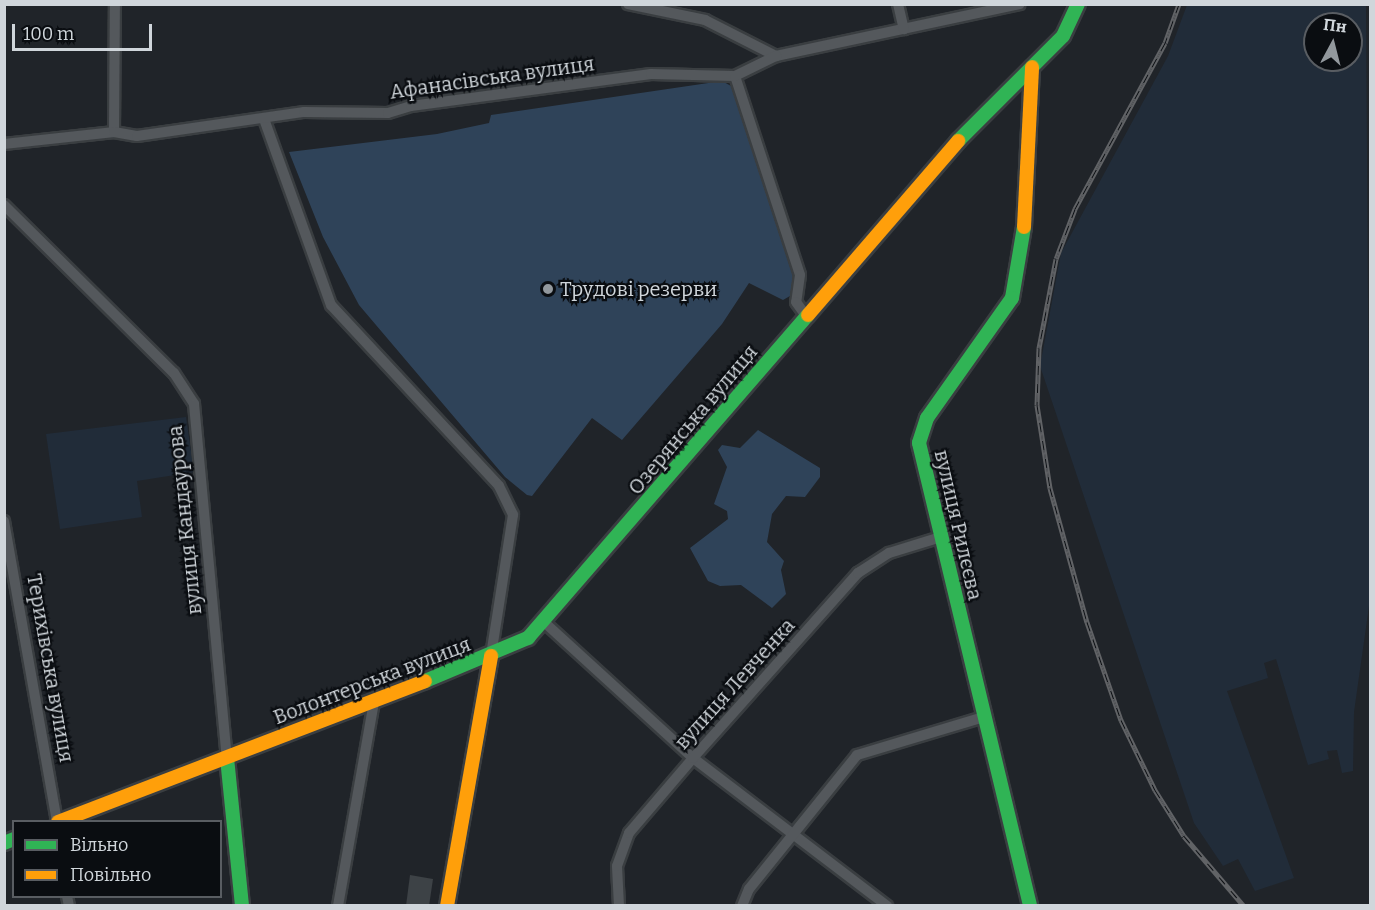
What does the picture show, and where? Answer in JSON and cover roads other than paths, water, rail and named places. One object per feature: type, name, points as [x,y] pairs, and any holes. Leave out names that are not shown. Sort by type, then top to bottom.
[{"type":"main road","name":"Озерянська вулиця","points":[[491,656],[519,644],[544,622],[960,139],[1066,31],[1078,4]]},
{"type":"main road","name":"вулиця Рилєєва","points":[[1030,906],[919,443],[920,430],[1012,298],[1023,240],[1032,67]]},
{"type":"main road","name":"Волонтерська вулиця","points":[[63,820],[491,656]]},
{"type":"main road","points":[[447,906],[491,656]]},
{"type":"main road","name":"вулиця Кандаурова","points":[[227,758],[242,906]]},
{"type":"street","points":[[114,132],[115,4]]},
{"type":"street","points":[[628,4],[705,20],[776,56]]},
{"type":"street","points":[[898,4],[904,29]]},
{"type":"street","points":[[806,316],[796,302],[800,275],[735,76],[776,56],[1020,4]]},
{"type":"street","name":"Афанасівська вулиця","points":[[4,144],[114,132],[137,136],[304,112],[388,113],[411,106],[651,74],[735,76]]},
{"type":"street","name":"Волонтерська вулиця","points":[[264,119],[331,305],[499,486],[510,507],[510,539],[491,656]]},
{"type":"street","name":"вулиця Кандаурова","points":[[4,205],[174,373],[194,404],[227,758]]},
{"type":"street","name":"Терихівська вулиця","points":[[4,521],[58,820]]},
{"type":"street","name":"вулиця Левченка","points":[[619,906],[617,866],[629,833],[693,758],[858,573],[889,553],[941,537]]},
{"type":"street","points":[[544,622],[693,758],[791,837],[887,906]]},
{"type":"street","points":[[338,906],[374,702]]},
{"type":"street","points":[[742,906],[749,889],[857,755],[984,717]]},
{"type":"railway","points":[[1179,4],[1165,43],[1075,209],[1056,259],[1039,348],[1037,405],[1050,488],[1087,622],[1121,720],[1155,790],[1184,836],[1244,906]]},
{"type":"place","name":"Трудові резерви","points":[[548,289]]}]
